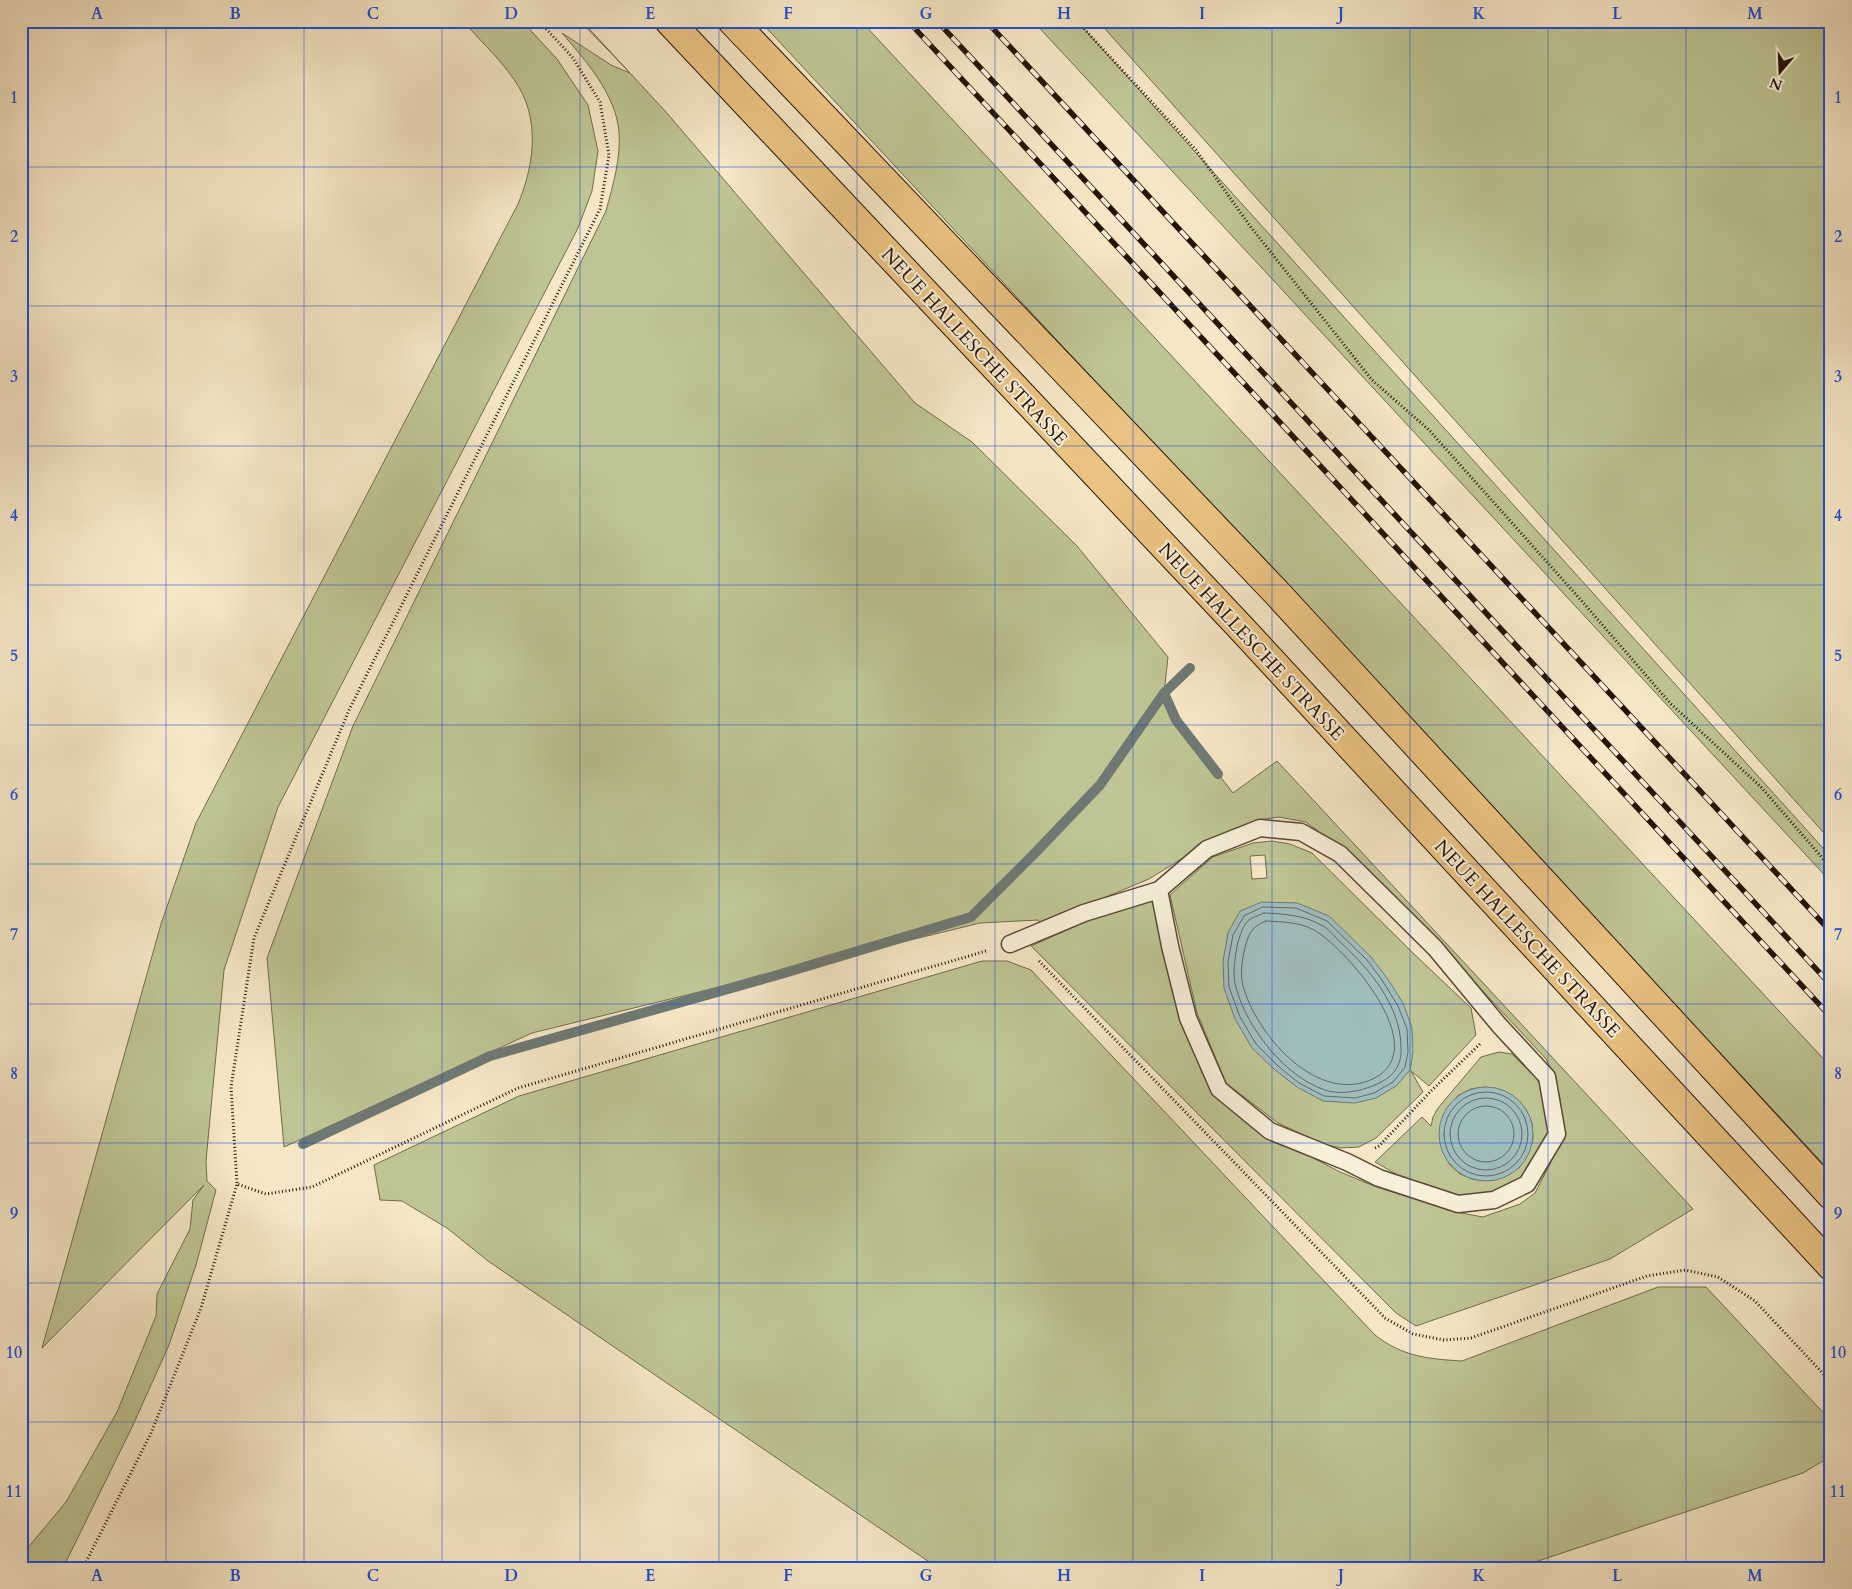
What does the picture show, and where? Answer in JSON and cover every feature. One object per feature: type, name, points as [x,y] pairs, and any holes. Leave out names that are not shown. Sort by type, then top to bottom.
[{"type":"main road","name":"NEUE HALLESCHE STRASSE","points":[[669,21],[1242,628],[1831,1266]]},
{"type":"main road","points":[[732,21],[1276,592],[1831,1195]]},
{"type":"lane","points":[[1010,944],[1084,913],[1159,890],[1207,849],[1260,828],[1301,832],[1340,854],[1435,948],[1499,1026],[1547,1077],[1557,1134],[1527,1184],[1494,1200],[1458,1204],[1379,1178],[1347,1162],[1270,1131],[1218,1089],[1188,1018],[1170,946],[1159,890]]},
{"type":"path","points":[[83,1568],[155,1424],[201,1308],[237,1184],[231,1087],[254,938],[349,710],[600,209],[609,156],[600,102],[573,58],[539,21]]},
{"type":"path","points":[[1077,21],[1196,150],[1250,226],[1372,380],[1429,430],[1670,703],[1762,787],[1831,868]]},
{"type":"path","points":[[237,1184],[266,1194],[312,1187],[518,1088],[1010,944],[1038,960],[1385,1318],[1413,1334],[1444,1340],[1471,1338],[1647,1276],[1685,1270],[1718,1277],[1755,1301],[1831,1382]]},
{"type":"path","points":[[1347,1162],[1379,1146],[1432,1090],[1499,1026]]},
{"type":"green space","points":[[463,21],[522,21],[557,59],[588,105],[598,151],[592,191],[578,228],[278,807],[224,970],[206,1161],[207,1181],[216,1190],[196,1265],[169,1345],[133,1425],[63,1568],[21,1568],[21,1556],[66,1502],[117,1412],[156,1316],[157,1294],[190,1229],[193,1200],[204,1185],[42,1348],[161,924],[196,823],[518,204],[527,176],[532,147],[532,132],[526,103],[520,89],[507,70]]},
{"type":"green space","points":[[580,21],[582,21],[630,73]]},
{"type":"green space","points":[[760,21],[861,21],[1831,1067],[1831,1172]]},
{"type":"green space","points":[[1033,21],[1077,21],[1831,857],[1831,882]]},
{"type":"green space","points":[[1098,21],[1831,21],[1831,841]]},
{"type":"green space","points":[[562,33],[611,65],[630,73],[666,112],[915,403],[972,442],[1077,546],[1168,657],[1164,693],[1176,720],[1233,793],[1277,761],[1693,1209],[1610,1259],[1416,1326],[1396,1313],[1031,946],[1137,899],[1150,899],[1156,908],[1183,1019],[1202,1073],[1216,1093],[1267,1134],[1340,1172],[1374,1186],[1456,1212],[1483,1217],[1520,1204],[1535,1193],[1550,1164],[1561,1134],[1560,1099],[1554,1075],[1546,1059],[1439,944],[1343,850],[1306,822],[1278,817],[1259,820],[1204,845],[1149,879],[1041,924],[1038,920],[980,923],[532,1033],[284,1147],[267,958],[353,726],[606,211],[616,172],[619,132],[612,104],[598,78]]},
{"type":"green space","points":[[1272,841],[1290,844],[1312,853],[1471,1008],[1476,1035],[1429,1086],[1411,1071],[1423,1092],[1376,1138],[1359,1147],[1341,1148],[1323,1144],[1278,1123],[1226,1083],[1197,1013],[1170,895],[1213,857],[1253,843]],"holes":[[[1265,855],[1267,878],[1252,879],[1250,856]]]},
{"type":"green space","points":[[982,961],[1007,961],[1031,970],[1375,1335],[1385,1342],[1417,1355],[1462,1361],[1658,1287],[1706,1287],[1831,1421],[1831,1456],[1803,1473],[1517,1568],[938,1568],[488,1261],[447,1228],[402,1201],[380,1200],[374,1165],[519,1096]]},
{"type":"green space","points":[[1499,1052],[1512,1054],[1538,1080],[1548,1107],[1550,1134],[1532,1169],[1515,1183],[1495,1193],[1455,1197],[1403,1178],[1375,1162],[1422,1117],[1431,1126],[1438,1108],[1481,1057]],"holes":[[[1486,1087],[1514,1097],[1525,1108],[1532,1123],[1533,1139],[1528,1154],[1519,1168],[1475,1180],[1460,1174],[1449,1164],[1457,1096],[1471,1089]]]},
{"type":"water","points":[[1262,902],[1297,903],[1329,916],[1371,957],[1387,978],[1403,1003],[1412,1028],[1413,1052],[1410,1070],[1396,1086],[1376,1098],[1355,1103],[1323,1101],[1297,1087],[1275,1070],[1252,1048],[1235,1019],[1224,988],[1223,961],[1228,933],[1240,911]]},
{"type":"water","points":[[1486,1087],[1504,1091],[1519,1101],[1529,1116],[1533,1134],[1529,1152],[1519,1167],[1504,1177],[1486,1181],[1468,1177],[1453,1167],[1443,1152],[1439,1134],[1443,1116],[1453,1101],[1468,1091]]},
{"type":"waterway","points":[[303,1144],[490,1056],[781,974],[971,917],[1100,785],[1164,693],[1190,668]]},
{"type":"waterway","points":[[1164,693],[1176,720],[1218,774]]},
{"type":"railway","points":[[908,21],[1831,1017]]},
{"type":"railway","points":[[937,21],[1831,985]]},
{"type":"railway","points":[[986,21],[1831,932]]}]
